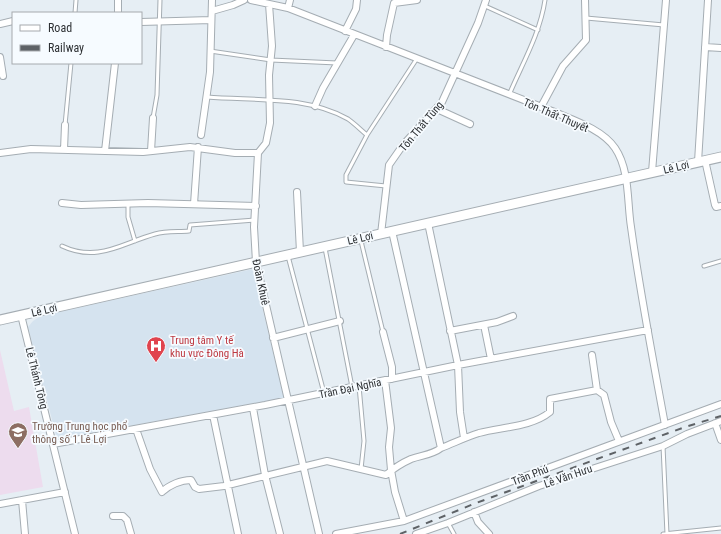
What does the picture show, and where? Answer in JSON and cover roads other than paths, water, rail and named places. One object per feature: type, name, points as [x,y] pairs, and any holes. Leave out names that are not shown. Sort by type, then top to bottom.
[{"type":"street","points":[[118,0],[118,12]]},
{"type":"street","points":[[201,135],[207,97],[212,0]]},
{"type":"street","points":[[212,11],[229,7],[244,0]]},
{"type":"street","name":"Tôn Thất Thuyết","points":[[250,0],[288,8],[416,60],[541,107],[582,124],[609,141],[615,148],[626,178],[631,227],[665,425]]},
{"type":"street","points":[[288,8],[290,0]]},
{"type":"street","points":[[345,31],[356,9],[357,0]]},
{"type":"street","points":[[386,47],[386,35],[394,3],[417,0]]},
{"type":"street","points":[[541,107],[563,66],[586,40],[585,0]]},
{"type":"street","points":[[652,172],[666,0]]},
{"type":"street","points":[[708,0],[702,161],[714,206],[721,206]]},
{"type":"street","name":"Tôn Thất Tùng","points":[[381,234],[389,165],[403,145],[442,102],[486,3]]},
{"type":"street","name":"Đoàn Khuê","points":[[270,4],[272,46],[269,99],[270,123],[266,143],[258,153],[255,220],[256,262],[319,534]]},
{"type":"street","points":[[142,22],[211,20]]},
{"type":"street","points":[[0,24],[12,21]]},
{"type":"street","points":[[315,106],[337,63],[354,35]]},
{"type":"street","points":[[706,47],[721,48]]},
{"type":"street","points":[[0,57],[3,76]]},
{"type":"street","points":[[105,151],[115,64]]},
{"type":"street","points":[[437,109],[470,124]]},
{"type":"street","points":[[151,151],[153,118]]},
{"type":"street","points":[[64,150],[65,125]]},
{"type":"street","points":[[0,153],[30,149],[151,151],[178,147],[198,147],[235,153],[258,153]]},
{"type":"street","points":[[194,204],[198,147]]},
{"type":"street","name":"Lê Lợi","points":[[0,320],[721,157]]},
{"type":"street","points":[[296,192],[300,252]]},
{"type":"street","points":[[62,203],[80,205],[128,203],[256,206]]},
{"type":"street","points":[[428,223],[458,365],[460,412],[464,438]]},
{"type":"street","points":[[392,231],[442,448]]},
{"type":"street","name":"Lê Thánh Tông","points":[[21,315],[75,534]]},
{"type":"street","points":[[450,331],[484,325],[513,316]]},
{"type":"street","points":[[273,338],[340,321]]},
{"type":"street","points":[[484,325],[491,358]]},
{"type":"street","name":"Trần Đại Nghĩa","points":[[53,444],[253,408],[491,358],[648,330]]},
{"type":"street","points":[[383,332],[392,367],[392,379]]},
{"type":"street","points":[[592,355],[597,390]]},
{"type":"street","points":[[385,380],[391,428],[389,447],[391,470],[395,492],[404,521]]},
{"type":"street","points":[[136,429],[150,468],[162,492],[168,486],[188,480],[191,480],[195,487],[199,489],[228,485],[327,461],[386,474],[412,459],[434,453],[464,438],[529,422],[547,414],[550,412],[550,398],[597,390],[604,395],[611,422],[619,441]]},
{"type":"street","name":"Trần Phú","points":[[336,534],[404,521],[721,404]]},
{"type":"street","points":[[253,408],[265,475],[280,534]]},
{"type":"street","points":[[213,415],[238,534]]},
{"type":"street","points":[[718,422],[721,440]]},
{"type":"street","name":"Lê Văn Hưu","points":[[416,534],[448,523],[539,486],[663,446],[687,434],[718,422]]},
{"type":"street","points":[[0,504],[65,492]]},
{"type":"street","points":[[22,500],[25,534]]},
{"type":"street","points":[[474,512],[478,522],[489,534]]},
{"type":"street","points":[[113,516],[123,516],[127,520],[131,534]]},
{"type":"lane","points":[[75,12],[76,0]]},
{"type":"lane","points":[[153,118],[157,95],[160,0]]},
{"type":"lane","points":[[509,95],[538,30],[545,0]]},
{"type":"lane","points":[[486,3],[538,30]]},
{"type":"lane","points":[[586,18],[664,24]]},
{"type":"lane","points":[[210,51],[271,60],[337,63]]},
{"type":"lane","points":[[386,186],[346,182],[346,175],[367,134],[416,60]]},
{"type":"lane","points":[[65,125],[71,64]]},
{"type":"lane","points":[[207,97],[269,99],[315,106],[349,120],[367,134]]},
{"type":"lane","points":[[128,203],[128,216],[136,241]]},
{"type":"lane","points":[[62,246],[88,254],[101,252],[156,234],[189,231],[190,225],[255,220]]},
{"type":"lane","points":[[360,238],[383,332]]},
{"type":"lane","points":[[325,246],[340,321],[356,386],[364,442],[361,469]]},
{"type":"lane","points":[[288,255],[324,393]]},
{"type":"lane","points":[[704,266],[721,261]]},
{"type":"lane","points":[[663,446],[667,534]]},
{"type":"lane","points":[[448,523],[454,534]]},
{"type":"lane","points":[[663,534],[721,528]]},
{"type":"railway","points":[[400,534],[476,503],[685,427],[721,416]]},
{"type":"place","name":"Trung tâm Y tế khu vực Đông Hà","points":[[156,363]]},
{"type":"place","name":"Trường Trung học phổ thông số 1 Lê Lợi","points":[[18,449]]}]
